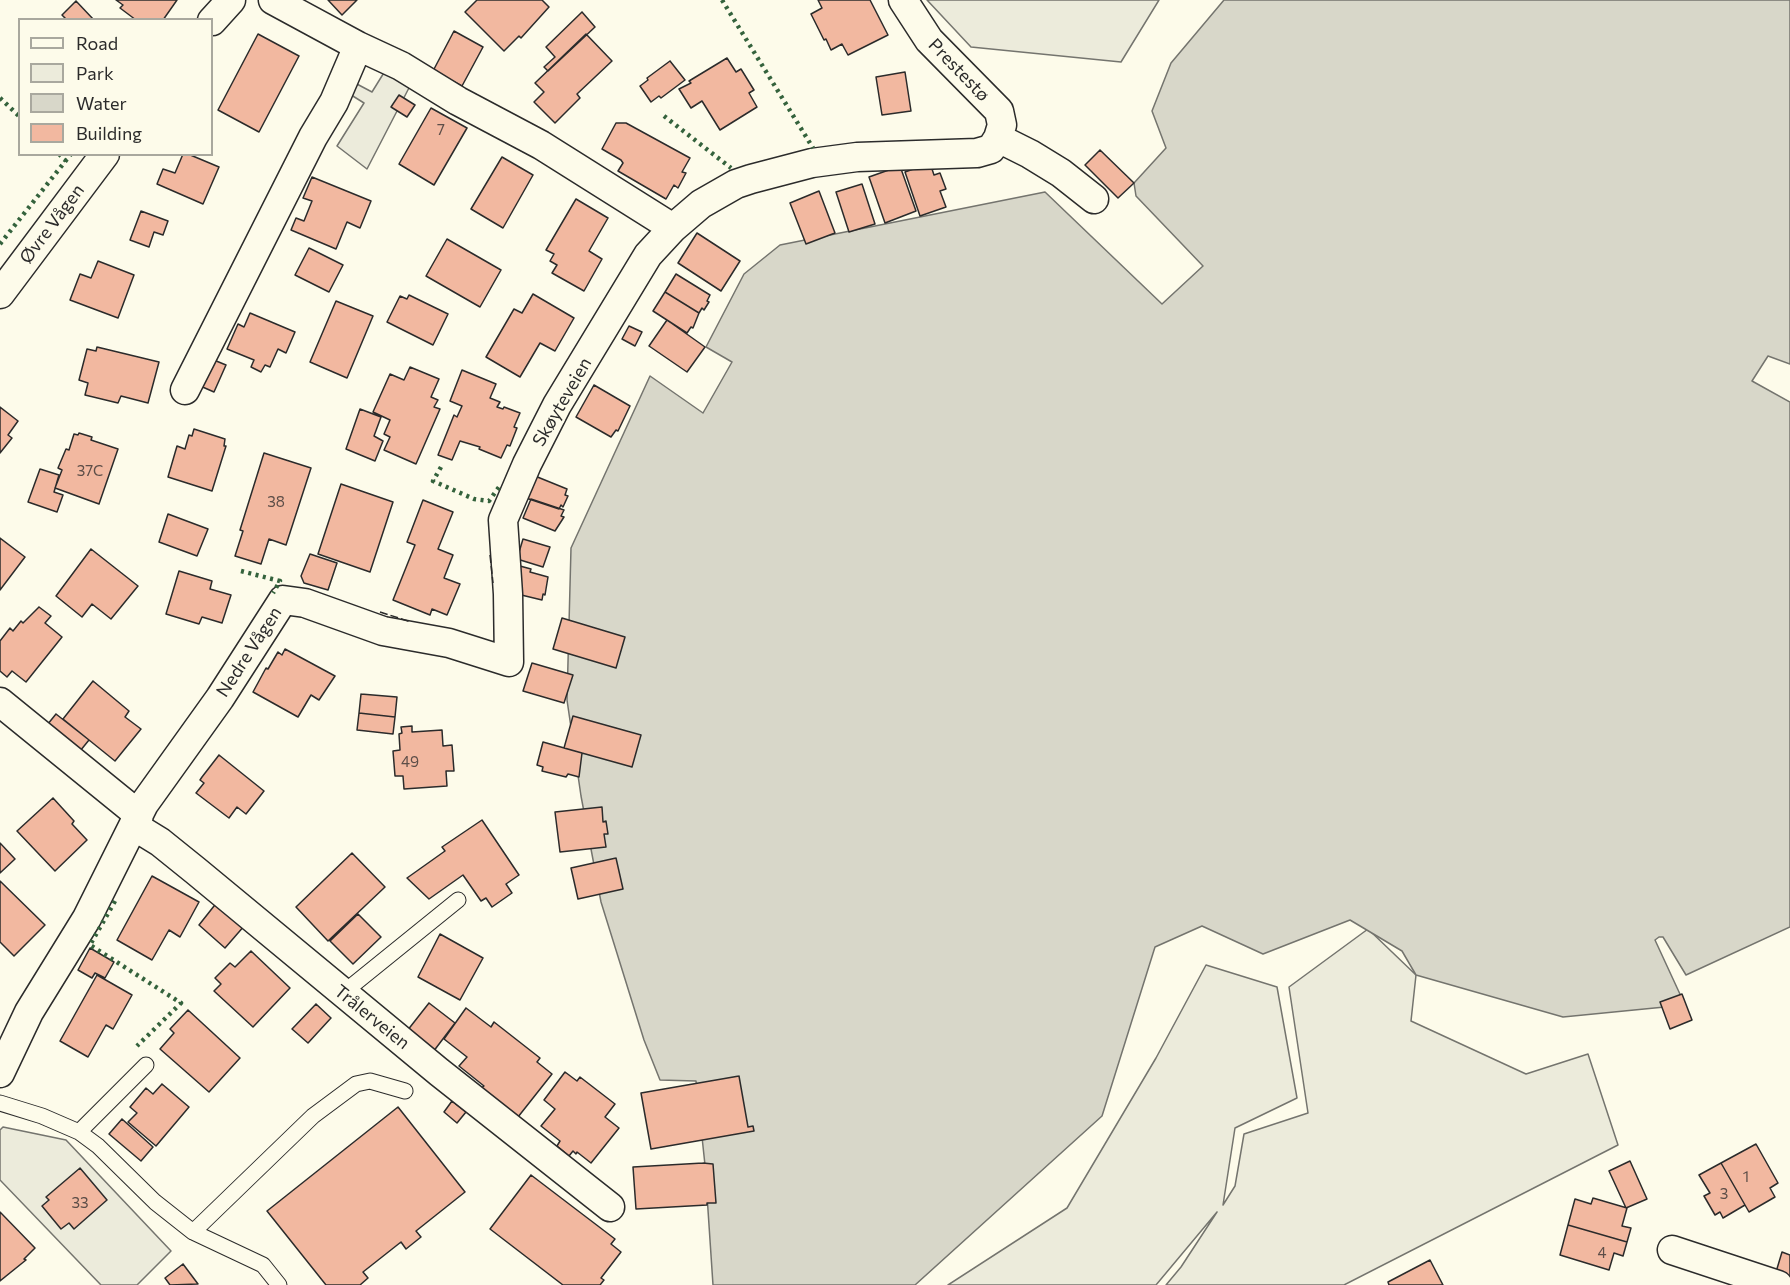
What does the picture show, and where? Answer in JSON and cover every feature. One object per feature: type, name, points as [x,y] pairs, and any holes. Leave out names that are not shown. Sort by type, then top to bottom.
[{"type":"street","points":[[213,20],[231,0]]},
{"type":"street","points":[[273,0],[358,46],[401,66],[541,145],[673,228]]},
{"type":"street","name":"Prestestø","points":[[903,0],[929,40],[999,111],[1002,125],[998,138]]},
{"type":"street","points":[[185,390],[247,271],[281,198],[334,102],[358,46]]},
{"type":"street","points":[[998,138],[1060,173],[1094,199]]},
{"type":"street","name":"Skøyteveien","points":[[449,643],[509,662],[508,594],[502,520],[557,405],[648,255],[673,228],[701,204],[736,184],[751,179],[812,163],[857,157],[976,153],[991,149],[998,138]]},
{"type":"street","name":"Øvre Vågen","points":[[0,294],[104,156]]},
{"type":"street","name":"Nedre Vågen","points":[[0,1073],[29,1012],[87,918],[144,804],[220,698],[283,600],[305,603],[383,631],[449,643]]},
{"type":"street","points":[[0,702],[137,821]]},
{"type":"street","name":"Trålerveien","points":[[137,821],[160,843],[251,914],[343,993],[610,1206]]},
{"type":"street","points":[[1672,1250],[1778,1285]]},
{"type":"lane","points":[[343,993],[458,900]]},
{"type":"lane","points":[[79,1132],[146,1065]]},
{"type":"lane","points":[[193,1232],[313,1116],[356,1084],[369,1081],[405,1092]]},
{"type":"lane","points":[[0,1103],[42,1116],[79,1132],[98,1146],[154,1202],[193,1232],[263,1266],[279,1285]]},
{"type":"green space","points":[[927,0],[1159,0],[1121,62],[971,47]]},
{"type":"green space","points":[[385,71],[411,84],[367,169],[337,146],[364,103],[348,93],[355,83],[372,92]]},
{"type":"green space","points":[[1368,929],[1416,975],[1411,1021],[1526,1074],[1588,1054],[1618,1145],[1344,1285],[1166,1285],[1181,1267],[1217,1212],[1156,1285],[948,1285],[1067,1208],[1156,1058],[1206,965],[1277,987],[1297,1098],[1235,1128],[1223,1205],[1235,1186],[1244,1134],[1308,1113],[1289,987]]},
{"type":"green space","points":[[3,1127],[66,1140],[171,1251],[137,1285],[101,1285],[0,1180],[0,1130]]},
{"type":"water","points":[[1224,0],[1790,0],[1790,364],[1768,356],[1752,381],[1790,402],[1790,927],[1686,975],[1663,937],[1659,937],[1655,940],[1685,1005],[1563,1017],[1416,975],[1402,951],[1350,920],[1263,954],[1202,926],[1155,947],[1102,1116],[915,1285],[713,1285],[705,1165],[696,1081],[660,1080],[644,1040],[601,902],[581,796],[567,700],[571,548],[650,376],[703,413],[732,362],[706,347],[744,274],[780,245],[1045,192],[1162,304],[1203,266],[1136,196],[1134,183],[1166,148],[1152,111],[1171,63]]},
{"type":"building","points":[[116,0],[177,0],[164,18],[133,18],[120,8],[123,5]]},
{"type":"building","points":[[328,0],[357,0],[342,15]]},
{"type":"building","points":[[477,0],[542,0],[549,7],[521,38],[519,36],[504,51],[465,12]]},
{"type":"building","points":[[818,0],[870,0],[888,35],[848,55],[842,44],[831,50],[811,14],[822,8]]},
{"type":"building","points":[[76,1],[92,18],[65,18],[62,15]]},
{"type":"building","points":[[582,12],[595,27],[548,71],[544,67],[555,57],[546,47]]},
{"type":"building","points":[[454,31],[483,47],[462,86],[433,71]]},
{"type":"building","points":[[258,34],[299,56],[259,132],[218,110]]},
{"type":"building","points":[[586,34],[612,61],[577,94],[580,98],[555,123],[534,102],[544,92],[535,83]]},
{"type":"building","points":[[727,58],[736,72],[741,69],[754,90],[749,93],[757,107],[720,130],[702,101],[691,108],[679,89]]},
{"type":"building","points":[[670,61],[685,80],[661,98],[659,96],[651,102],[640,86]]},
{"type":"building","points":[[905,72],[911,111],[882,115],[876,77]]},
{"type":"building","points":[[399,95],[415,105],[407,117],[391,107]]},
{"type":"building","points":[[431,108],[467,128],[434,185],[399,164]]},
{"type":"building","points":[[616,123],[626,123],[690,158],[682,172],[686,173],[678,188],[674,185],[666,199],[618,171],[623,163],[621,160],[602,149]]},
{"type":"building","points":[[1100,150],[1134,183],[1118,198],[1085,165]]},
{"type":"building","points":[[182,156],[193,156],[219,167],[203,204],[157,184],[163,169],[175,173]]},
{"type":"building","points":[[502,157],[533,175],[503,228],[471,209]]},
{"type":"building","points":[[930,163],[934,175],[940,173],[946,189],[940,191],[946,207],[920,216],[905,172]]},
{"type":"building","points":[[900,166],[916,211],[885,223],[869,177]]},
{"type":"building","points":[[312,177],[371,201],[360,228],[347,222],[336,249],[291,230],[296,218],[304,221],[312,201],[303,198]]},
{"type":"building","points":[[862,184],[875,224],[849,232],[836,192]]},
{"type":"building","points":[[819,191],[835,233],[806,244],[790,203]]},
{"type":"building","points":[[576,199],[608,218],[589,251],[602,259],[584,291],[552,273],[557,265],[550,261],[554,254],[546,250]]},
{"type":"building","points":[[141,211],[168,221],[163,235],[154,232],[149,247],[130,240]]},
{"type":"building","points":[[697,233],[740,261],[721,291],[678,263]]},
{"type":"building","points":[[447,239],[501,270],[480,307],[426,276]]},
{"type":"building","points":[[309,248],[343,265],[329,292],[295,275]]},
{"type":"building","points":[[98,261],[134,275],[118,318],[70,300],[80,274],[91,278]]},
{"type":"building","points":[[676,274],[710,295],[704,310],[702,308],[699,313],[665,292]]},
{"type":"building","points":[[665,292],[699,313],[693,328],[691,327],[687,333],[653,311]]},
{"type":"building","points":[[533,294],[574,318],[555,351],[540,343],[520,377],[486,357],[514,309],[522,313]]},
{"type":"building","points":[[409,295],[448,314],[433,345],[387,322],[400,296],[407,299]]},
{"type":"building","points":[[336,301],[373,316],[347,378],[310,362]]},
{"type":"building","points":[[250,313],[295,332],[286,353],[278,349],[270,367],[265,365],[261,372],[251,367],[254,360],[227,349],[238,324],[244,327]]},
{"type":"building","points":[[667,320],[705,347],[687,372],[649,346]]},
{"type":"building","points":[[629,326],[642,332],[635,346],[622,339]]},
{"type":"building","points":[[97,347],[159,362],[148,403],[121,396],[118,403],[85,395],[88,383],[79,380],[87,349],[96,351]]},
{"type":"building","points":[[209,358],[226,365],[214,392],[198,385]]},
{"type":"building","points":[[410,367],[439,379],[431,397],[438,400],[434,407],[440,409],[416,464],[384,450],[390,437],[384,434],[390,420],[373,412],[390,374],[404,380]]},
{"type":"building","points":[[462,370],[496,384],[490,398],[500,402],[497,407],[520,413],[510,446],[507,445],[501,458],[479,449],[480,447],[460,441],[452,460],[438,455],[454,415],[457,417],[462,406],[450,401]]},
{"type":"building","points":[[594,385],[630,406],[618,431],[616,430],[611,437],[576,417]]},
{"type":"building","points":[[0,407],[18,421],[8,435],[12,438],[0,453]]},
{"type":"building","points":[[360,409],[381,417],[374,436],[383,441],[375,461],[346,449]]},
{"type":"building","points":[[194,429],[225,439],[224,446],[226,446],[212,491],[168,477],[177,446],[185,449],[189,435],[192,436]]},
{"type":"building","points":[[79,433],[92,437],[91,440],[118,449],[99,504],[55,488],[62,470],[58,468],[66,449],[69,450],[74,434]]},
{"type":"building","points":[[264,453],[311,468],[286,545],[269,539],[261,564],[235,556],[243,531],[240,530]]},
{"type":"building","points":[[40,469],[59,475],[54,492],[63,495],[57,512],[28,502]]},
{"type":"building","points":[[535,476],[567,489],[565,495],[568,496],[563,507],[561,505],[559,509],[526,498]]},
{"type":"building","points":[[341,484],[393,502],[370,572],[318,554]]},
{"type":"building","points":[[531,499],[564,510],[561,516],[564,517],[555,531],[523,518]]},
{"type":"building","points":[[423,500],[453,512],[438,549],[453,555],[444,578],[460,584],[447,615],[432,609],[430,615],[393,600],[415,545],[407,542]]},
{"type":"building","points":[[168,514],[208,529],[197,556],[159,542]]},
{"type":"building","points":[[0,538],[25,557],[0,590]]},
{"type":"building","points":[[523,539],[550,547],[543,567],[517,559]]},
{"type":"building","points":[[91,549],[138,586],[111,619],[92,604],[82,617],[56,596]]},
{"type":"building","points":[[310,554],[337,563],[328,590],[304,583],[301,576]]},
{"type":"building","points":[[520,566],[531,569],[530,572],[548,577],[542,600],[513,593]]},
{"type":"building","points":[[179,571],[212,581],[210,589],[231,595],[222,623],[202,617],[199,624],[166,614]]},
{"type":"building","points":[[39,607],[51,616],[45,623],[62,637],[26,682],[12,671],[7,677],[0,671],[0,641],[10,628],[13,631],[21,621],[23,623]]},
{"type":"building","points":[[562,618],[625,637],[616,668],[553,649]]},
{"type":"building","points":[[285,649],[335,676],[319,700],[311,695],[298,717],[253,692],[266,668],[268,669],[278,652],[282,655]]},
{"type":"building","points":[[532,663],[573,675],[564,703],[523,691]]},
{"type":"building","points":[[93,681],[129,711],[125,717],[141,729],[115,761],[63,719]]},
{"type":"building","points":[[361,694],[397,697],[395,717],[359,713]]},
{"type":"building","points":[[359,713],[395,717],[393,734],[357,730]]},
{"type":"building","points":[[56,714],[89,740],[76,756],[43,730]]},
{"type":"building","points":[[573,716],[641,735],[632,767],[564,748]]},
{"type":"building","points":[[412,726],[412,732],[442,730],[443,746],[452,745],[454,771],[446,771],[447,786],[404,789],[403,776],[395,776],[393,751],[400,750],[401,727]]},
{"type":"building","points":[[543,742],[582,753],[579,777],[568,774],[566,777],[542,771],[543,767],[537,765]]},
{"type":"building","points":[[219,755],[264,791],[246,814],[237,807],[229,818],[196,793],[204,783],[200,780]]},
{"type":"building","points":[[53,798],[74,821],[72,824],[87,840],[55,871],[17,831]]},
{"type":"building","points":[[602,807],[603,822],[606,821],[608,834],[604,834],[606,847],[560,852],[555,812]]},
{"type":"building","points":[[482,820],[519,875],[506,884],[512,893],[492,907],[486,898],[481,901],[463,875],[429,899],[407,878],[445,851],[442,847]]},
{"type":"building","points":[[0,843],[15,859],[0,873]]},
{"type":"building","points":[[352,853],[385,887],[328,941],[296,907]]},
{"type":"building","points":[[616,858],[623,889],[578,899],[571,868]]},
{"type":"building","points":[[152,876],[199,902],[180,937],[169,930],[152,960],[117,940]]},
{"type":"building","points":[[0,881],[45,925],[14,956],[0,942]]},
{"type":"building","points":[[218,901],[245,925],[225,948],[199,925]]},
{"type":"building","points":[[358,914],[381,937],[353,964],[330,941]]},
{"type":"building","points":[[440,934],[483,958],[460,1000],[418,977]]},
{"type":"building","points":[[90,948],[114,962],[105,978],[95,973],[92,978],[78,970]]},
{"type":"building","points":[[251,951],[290,988],[253,1027],[214,991],[221,984],[215,978],[230,963],[235,967]]},
{"type":"building","points":[[97,975],[132,995],[113,1029],[106,1025],[88,1057],[60,1041]]},
{"type":"building","points":[[1682,994],[1692,1020],[1670,1029],[1660,1002]]},
{"type":"building","points":[[429,1003],[455,1023],[433,1052],[407,1031]]},
{"type":"building","points":[[316,1004],[331,1018],[308,1043],[292,1029]]},
{"type":"building","points":[[466,1008],[491,1027],[494,1022],[540,1058],[537,1062],[552,1074],[518,1117],[481,1088],[484,1086],[459,1066],[467,1057],[444,1039]]},
{"type":"building","points":[[188,1010],[240,1058],[209,1092],[160,1049],[174,1033],[170,1029]]},
{"type":"building","points":[[565,1072],[577,1081],[580,1077],[615,1104],[605,1117],[619,1128],[591,1163],[577,1152],[576,1154],[573,1151],[569,1156],[557,1146],[560,1141],[541,1126],[555,1109],[544,1100]]},
{"type":"building","points":[[739,1076],[748,1127],[753,1126],[754,1131],[651,1149],[641,1093]]},
{"type":"building","points":[[162,1084],[189,1107],[156,1146],[128,1122],[137,1113],[130,1107],[146,1088],[153,1094]]},
{"type":"building","points":[[452,1101],[466,1112],[457,1123],[444,1112]]},
{"type":"building","points":[[398,1107],[465,1192],[416,1231],[421,1237],[406,1249],[401,1242],[363,1272],[368,1278],[360,1285],[326,1285],[267,1211]]},
{"type":"building","points":[[122,1119],[153,1147],[141,1161],[109,1134]]},
{"type":"building","points":[[1756,1144],[1778,1183],[1770,1188],[1775,1197],[1749,1212],[1721,1163]]},
{"type":"building","points":[[1630,1161],[1647,1199],[1626,1208],[1609,1171]]},
{"type":"building","points":[[1721,1163],[1745,1205],[1723,1218],[1720,1212],[1715,1215],[1704,1196],[1710,1193],[1699,1175]]},
{"type":"building","points":[[713,1164],[716,1203],[636,1209],[633,1167]]},
{"type":"building","points":[[80,1168],[107,1200],[74,1229],[69,1223],[61,1229],[42,1206],[49,1200],[46,1197]]},
{"type":"building","points":[[531,1175],[615,1239],[611,1244],[621,1252],[601,1278],[604,1280],[600,1285],[563,1285],[490,1229]]},
{"type":"building","points":[[1593,1198],[1627,1208],[1622,1226],[1631,1228],[1627,1242],[1568,1225],[1575,1199],[1591,1204]]},
{"type":"building","points":[[0,1212],[35,1248],[24,1259],[26,1260],[0,1281]]},
{"type":"building","points":[[1568,1225],[1627,1242],[1623,1256],[1614,1253],[1609,1270],[1560,1255]]},
{"type":"building","points":[[1782,1252],[1790,1255],[1790,1277],[1776,1272]]},
{"type":"building","points":[[1430,1260],[1443,1285],[1389,1285],[1388,1282]]},
{"type":"building","points":[[183,1264],[198,1284],[170,1285],[165,1278]]},
{"type":"hedge","points":[[722,0],[813,148]]},
{"type":"hedge","points":[[0,98],[18,115]]},
{"type":"hedge","points":[[664,116],[731,168]]},
{"type":"hedge","points":[[61,156],[66,161]]},
{"type":"hedge","points":[[0,244],[69,156]]},
{"type":"hedge","points":[[441,467],[433,481],[474,499],[489,501],[499,487]]},
{"type":"hedge","points":[[241,571],[280,581],[273,593]]},
{"type":"hedge","points":[[115,901],[90,945],[181,1003],[137,1046]]},
{"type":"fence","points":[[490,555],[493,583]]},
{"type":"fence","points":[[380,612],[411,622]]}]
